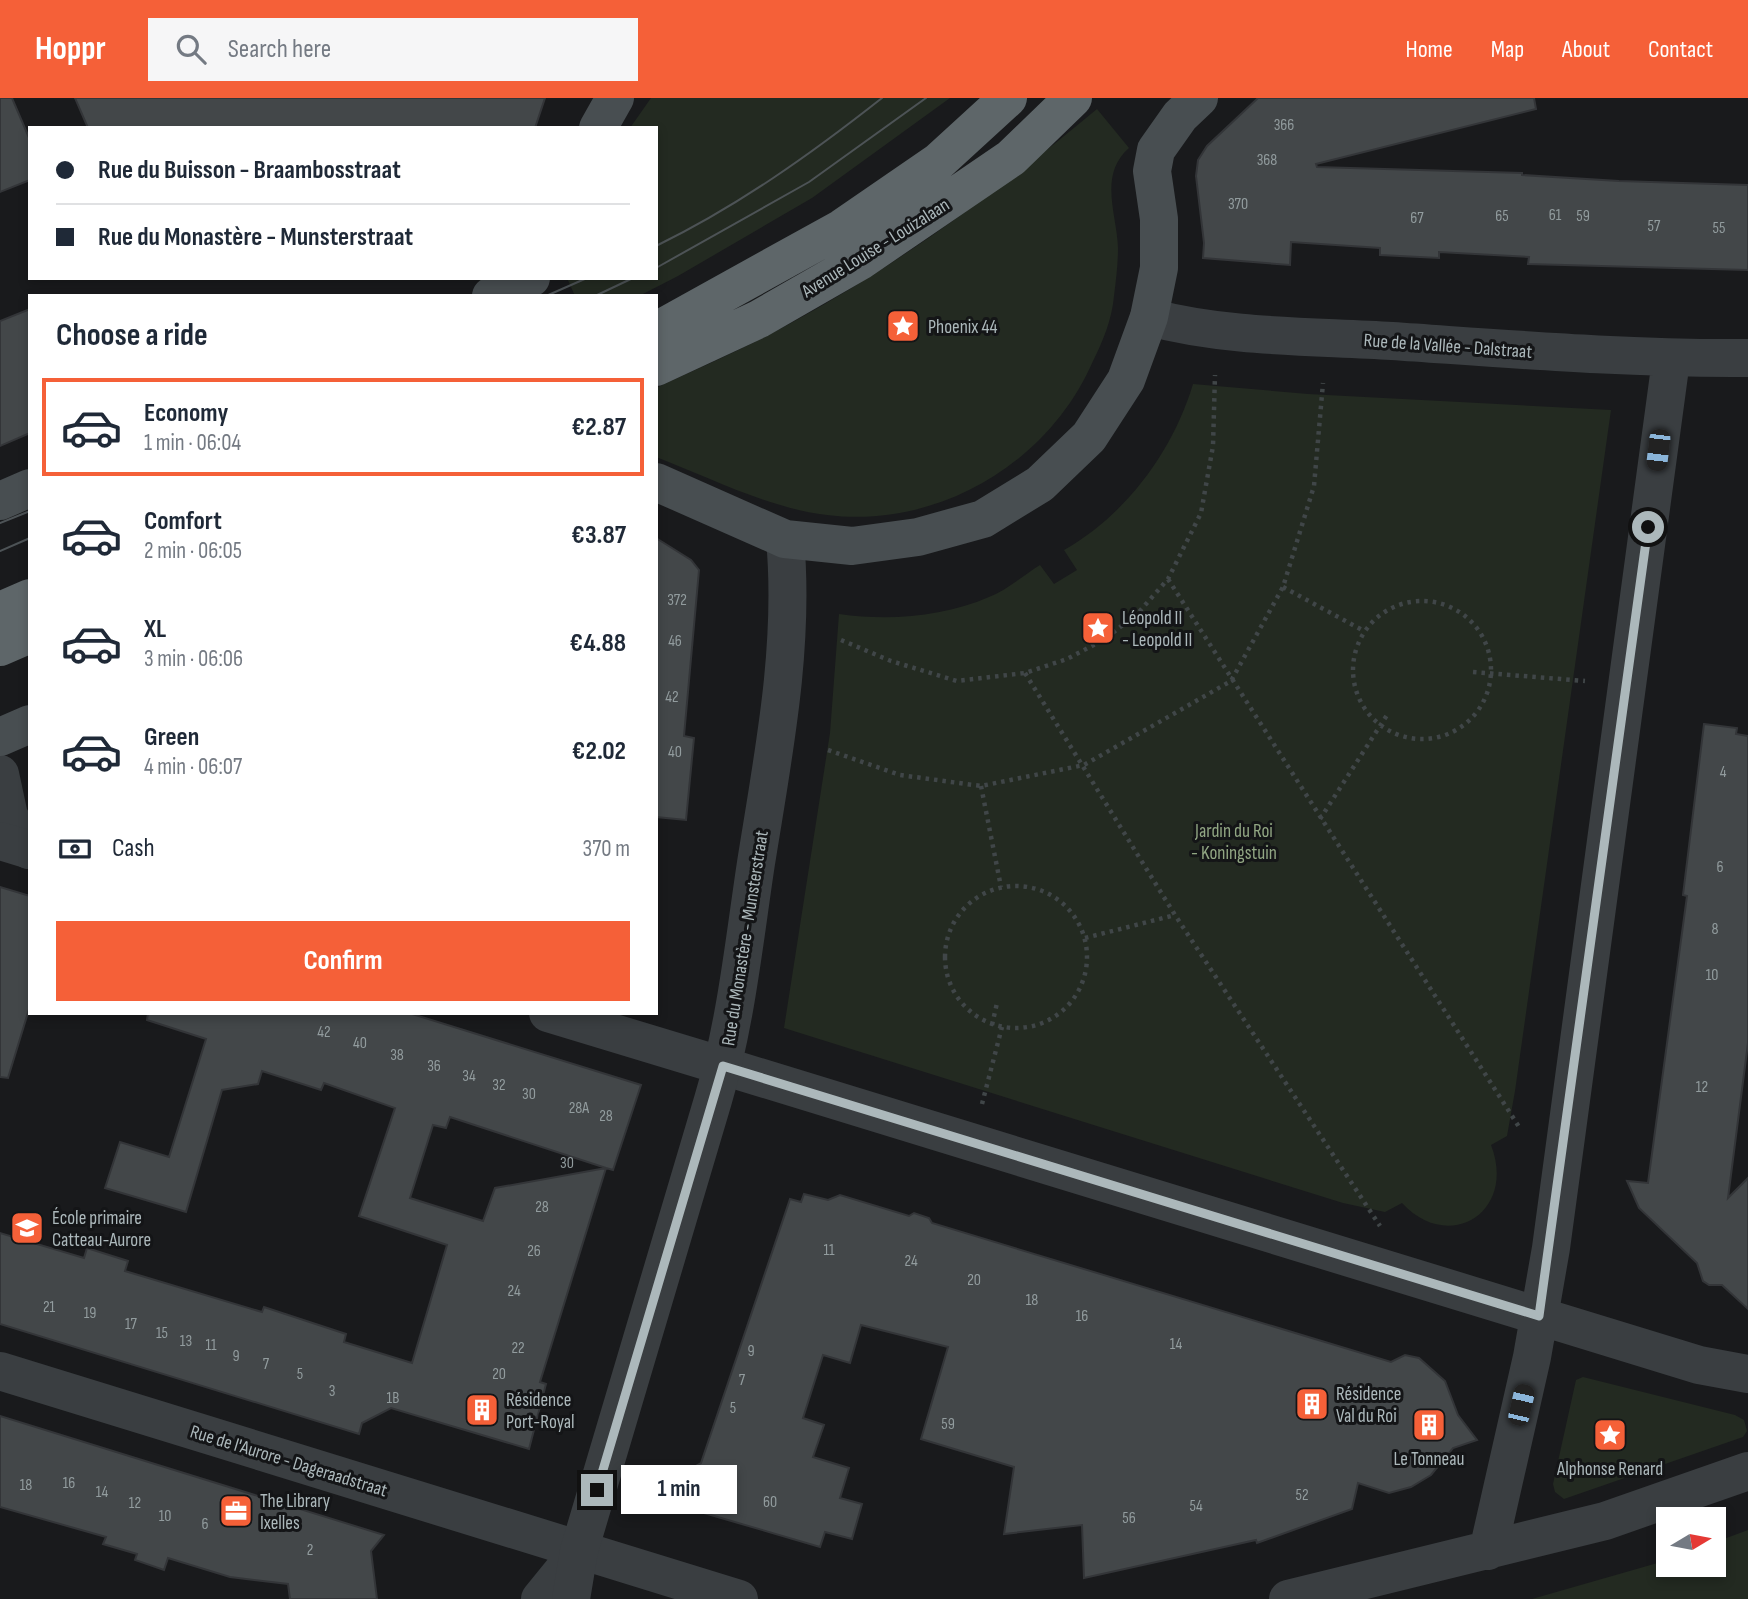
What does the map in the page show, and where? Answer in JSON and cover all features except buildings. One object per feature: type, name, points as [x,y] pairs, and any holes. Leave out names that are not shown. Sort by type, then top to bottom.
[{"type":"highway","name":"Avenue Louise - Louizalaan","points":[[658,330],[842,228],[938,162],[1008,98]]},
{"type":"highway","name":"Avenue Louise - Louizalaan","points":[[658,367],[758,319],[860,261],[1011,158],[1073,98]]},
{"type":"highway","points":[[0,611],[28,599]]},
{"type":"highway","points":[[0,647],[28,635]]},
{"type":"main road","points":[[599,126],[615,98]]},
{"type":"main road","points":[[658,483],[785,539],[852,546],[905,539],[983,519],[1040,484],[1089,437],[1126,380],[1149,317],[1158,268],[1159,219],[1152,170],[1156,150],[1180,116],[1199,98]]},
{"type":"main road","points":[[496,294],[528,280]]},
{"type":"main road","points":[[0,501],[28,489]]},
{"type":"main road","points":[[0,737],[28,725]]},
{"type":"street","name":"Rue de la Vallée - Dalstraat","points":[[1149,317],[1189,328],[1671,360],[1748,358]]},
{"type":"street","points":[[1488,1551],[1539,1316],[1671,360]]},
{"type":"street","name":"Rue du Monastère - Munsterstraat","points":[[540,1599],[579,1551],[723,1066],[777,727],[790,592],[785,539]]},
{"type":"street","points":[[0,774],[9,816],[28,848]]},
{"type":"street","points":[[0,841],[28,850]]},
{"type":"street","points":[[555,1015],[1699,1365],[1748,1374]]},
{"type":"street","name":"Rue de l'Aurore - Dageraadstraat","points":[[0,1371],[739,1599]]},
{"type":"street","points":[[1288,1599],[1605,1521],[1748,1471]]},
{"type":"street","points":[[571,1599],[579,1551]]},
{"type":"path","points":[[841,640],[891,662],[957,681],[1026,673],[1067,659],[1105,639],[1139,612],[1168,579],[1201,513],[1213,446],[1215,375]]},
{"type":"path","points":[[828,750],[900,775],[981,786],[1084,765],[1231,681],[1283,587],[1314,486],[1323,383]]},
{"type":"path","points":[[1168,579],[1521,1130]]},
{"type":"path","points":[[1283,587],[1364,631]]},
{"type":"path","points":[[1422,600],[1444,604],[1464,615],[1480,631],[1489,652],[1491,674],[1487,695],[1477,713],[1462,728],[1442,737],[1421,740],[1400,737],[1381,727],[1366,712],[1356,693],[1352,671],[1355,650],[1364,631],[1380,615],[1400,604],[1422,600]]},
{"type":"path","points":[[1473,672],[1585,681]]},
{"type":"path","points":[[1026,673],[1175,915],[1380,1227]]},
{"type":"path","points":[[1320,819],[1389,712]]},
{"type":"path","points":[[981,786],[1000,887]]},
{"type":"path","points":[[1022,886],[1043,891],[1061,902],[1076,918],[1084,938],[1087,962],[1081,985],[1068,1006],[1049,1021],[1027,1028],[992,1025],[974,1015],[959,1001],[949,983],[945,963],[946,943],[959,915],[982,895],[1000,887],[1022,886]]},
{"type":"path","points":[[1084,938],[1175,915]]},
{"type":"path","points":[[992,1025],[997,1003]]},
{"type":"path","points":[[981,1107],[1002,1027]]},
{"type":"green space","points":[[651,98],[950,98],[812,198],[678,276],[643,294],[574,294],[568,280],[658,280],[658,126],[631,126]]},
{"type":"green space","points":[[1097,109],[1129,148],[1114,170],[1112,183],[1118,248],[1111,313],[1106,330],[1073,397],[1048,430],[1019,458],[985,482],[948,499],[909,511],[868,517],[827,515],[783,506],[658,458],[658,387],[774,332],[832,300],[949,224]]},
{"type":"green space","name":"Jardin du Roi - Koningstuin","points":[[1193,384],[1308,394],[1611,410],[1507,1136],[1491,1145],[1497,1169],[1495,1190],[1487,1206],[1474,1218],[1458,1225],[1439,1225],[1420,1218],[1402,1203],[1385,1212],[1343,1203],[784,1028],[830,733],[839,614],[896,617],[935,613],[971,604],[996,594],[1040,565],[1054,584],[1077,570],[1064,550],[1107,519],[1144,479],[1173,433]]},
{"type":"green space","points":[[1583,1377],[1735,1415],[1744,1420],[1747,1431],[1743,1437],[1564,1499],[1555,1492],[1553,1484],[1576,1380]]},
{"type":"green space","points":[[1748,1530],[1748,1599],[1532,1599],[1656,1563],[1656,1577],[1726,1577],[1726,1538]]},
{"type":"tram line","points":[[658,245],[716,214],[773,178],[882,98]]},
{"type":"tram line","points":[[658,267],[809,182],[926,98]]},
{"type":"tram line","points":[[551,294],[582,280]]},
{"type":"tram line","points":[[599,294],[629,280]]},
{"type":"tram line","points":[[0,523],[28,512]]},
{"type":"tram line","points":[[0,551],[28,539]]},
{"type":"place","name":"Phoenix 44","points":[[903,326]]},
{"type":"place","name":"Léopold II - Leopold II","points":[[1098,628]]},
{"type":"place","name":"École primaire Catteau-Aurore","points":[[27,1228]]},
{"type":"place","name":"Résidence Val du Roi","points":[[1312,1404]]},
{"type":"place","name":"Résidence Port-Royal","points":[[482,1410]]},
{"type":"place","name":"Le Tonneau","points":[[1429,1425]]},
{"type":"place","name":"Alphonse Renard","points":[[1610,1435]]},
{"type":"place","name":"The Library Ixelles","points":[[236,1511]]},
{"type":"route","points":[[597,1490],[723,1066],[1539,1316],[1551,1248],[1648,527]]}]
